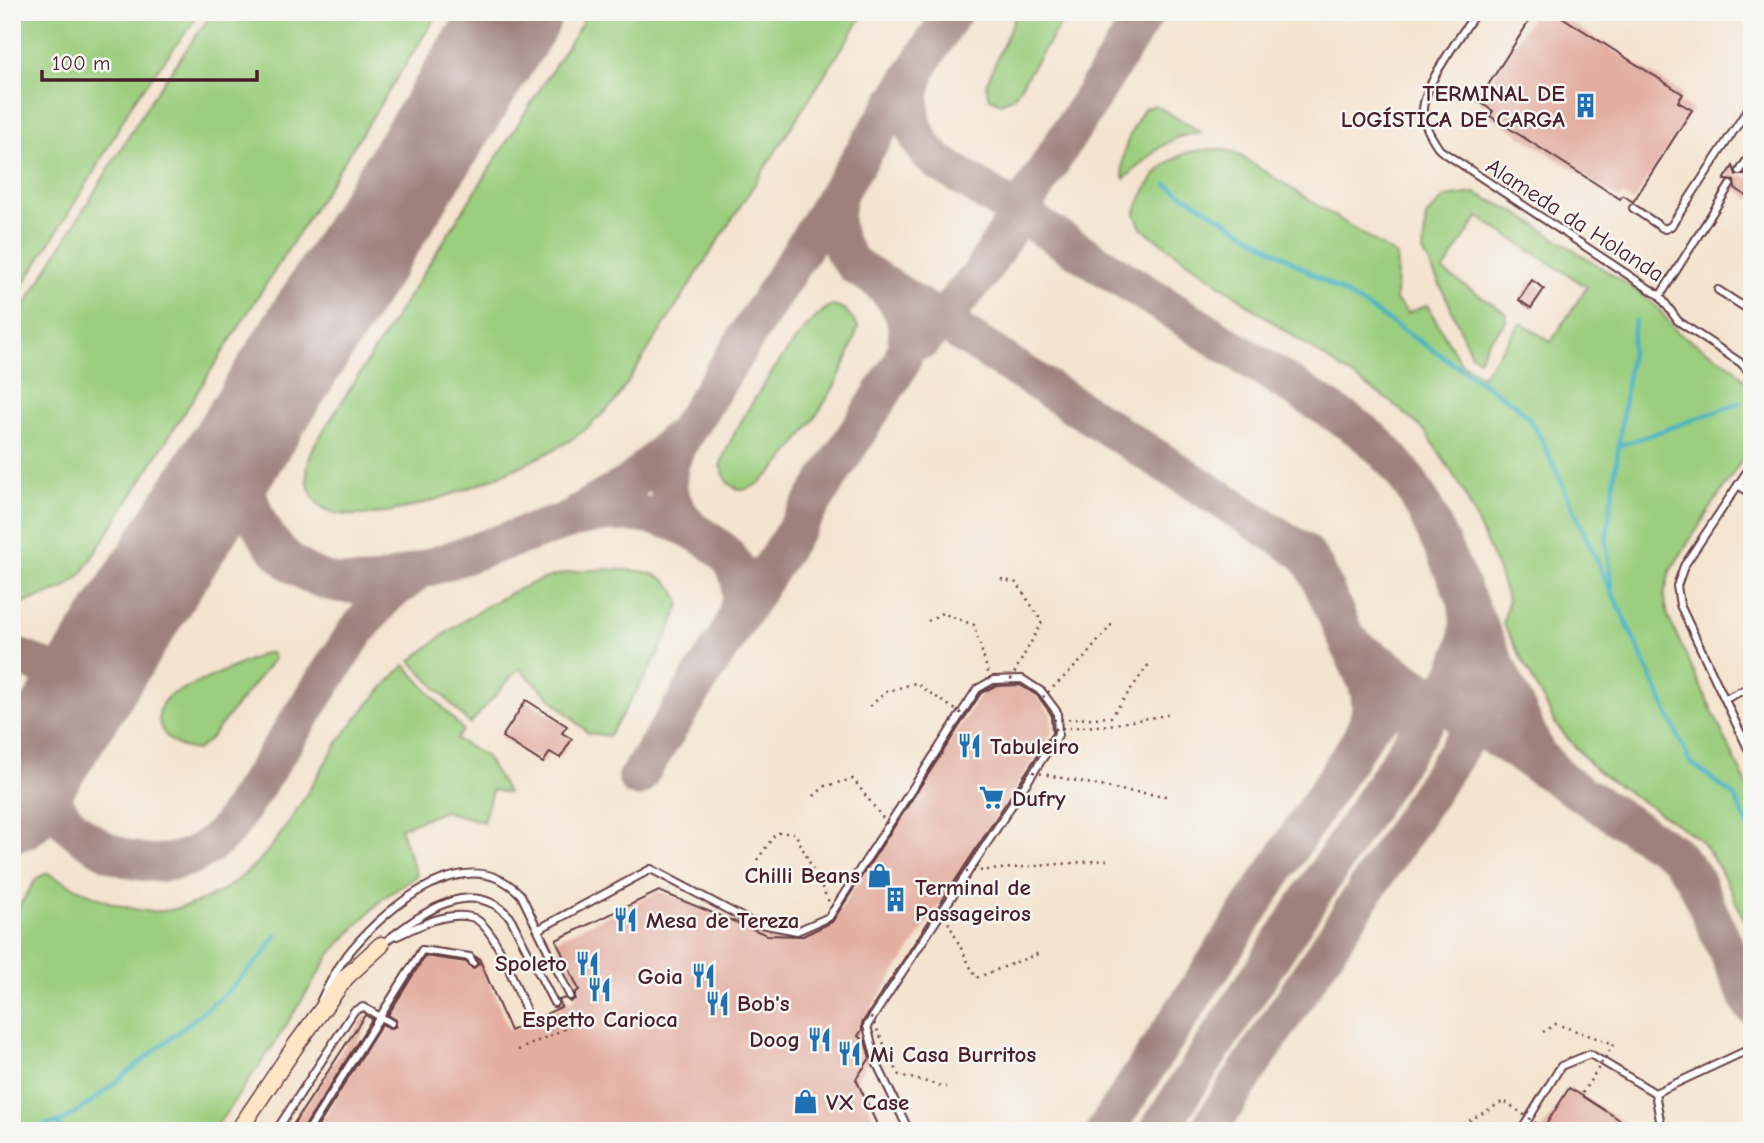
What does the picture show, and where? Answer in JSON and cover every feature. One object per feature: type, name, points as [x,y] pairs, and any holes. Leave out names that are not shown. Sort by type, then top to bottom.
[{"type":"main road","points":[[238,1131],[346,977],[381,945]]},
{"type":"lane","name":"Alameda da Holanda","points":[[1476,12],[1425,95],[1423,116],[1427,129],[1440,150],[1660,296],[1678,321],[1741,363],[1752,375]]},
{"type":"lane","points":[[1633,208],[1665,229],[1671,226],[1752,103]]},
{"type":"lane","points":[[1740,171],[1752,152]]},
{"type":"lane","points":[[1660,296],[1730,185]]},
{"type":"lane","points":[[1718,290],[1752,312]]},
{"type":"lane","points":[[1752,464],[1684,566],[1677,586],[1680,605],[1752,757]]},
{"type":"lane","points":[[1738,485],[1752,494]]},
{"type":"lane","points":[[539,929],[651,869],[751,922],[797,931],[828,917],[977,689],[991,682],[1021,679],[1044,696],[1057,712],[1058,735],[867,1026],[877,1064],[909,1131]]},
{"type":"lane","points":[[1724,699],[1752,686]]},
{"type":"lane","points":[[296,1045],[351,950],[378,922],[424,888],[454,875],[488,875],[506,883],[521,895],[570,996]]},
{"type":"lane","points":[[381,945],[436,906],[466,899],[492,902],[510,916],[554,1003]]},
{"type":"lane","points":[[381,945],[442,919],[454,916],[473,917],[486,927],[491,935],[528,1015]]},
{"type":"lane","points":[[308,1131],[422,950],[470,957],[473,963]]},
{"type":"lane","points":[[276,1131],[354,1011],[363,1007],[391,1023]]},
{"type":"lane","points":[[1655,1093],[1752,1048]]},
{"type":"lane","points":[[1521,1131],[1561,1066],[1590,1054],[1655,1093],[1662,1131]]},
{"type":"lane","points":[[304,1087],[316,1081]]},
{"type":"path","points":[[1001,579],[1017,583],[1042,622],[1012,679]]},
{"type":"path","points":[[928,621],[942,613],[974,625],[991,682]]},
{"type":"path","points":[[1044,696],[1084,659],[1113,623]]},
{"type":"path","points":[[1056,720],[1111,717],[1149,664]]},
{"type":"path","points":[[870,706],[886,692],[915,683],[961,714]]},
{"type":"path","points":[[1056,729],[1109,725],[1172,714]]},
{"type":"path","points":[[1034,772],[1120,790],[1166,796]]},
{"type":"path","points":[[814,796],[825,786],[852,779],[889,826]]},
{"type":"path","points":[[757,860],[776,833],[795,833],[834,912]]},
{"type":"path","points":[[966,872],[1107,860]]},
{"type":"path","points":[[942,910],[976,978],[1040,953]]},
{"type":"path","points":[[871,1017],[899,1075],[946,1087]]},
{"type":"path","points":[[1543,1032],[1556,1024],[1614,1044],[1581,1095]]},
{"type":"path","points":[[518,1050],[571,1026]]},
{"type":"path","points":[[1451,1131],[1504,1101],[1544,1128]]},
{"type":"green space","points":[[12,12],[201,12],[133,102],[91,177],[12,303]]},
{"type":"green space","points":[[213,12],[439,12],[81,575],[65,588],[12,607],[12,326],[154,95]]},
{"type":"green space","points":[[589,12],[865,12],[614,403],[596,420],[557,448],[444,497],[402,509],[365,515],[334,513],[315,500],[307,479],[308,465],[315,444]]},
{"type":"green space","points":[[1017,12],[1068,12],[1013,98],[1000,103],[989,97],[986,85]]},
{"type":"green space","points":[[1155,105],[1201,132],[1178,137],[1159,148],[1124,179],[1124,152],[1130,134],[1144,109]]},
{"type":"green space","points":[[1218,149],[1234,152],[1397,256],[1396,300],[1408,313],[1427,305],[1460,362],[1482,376],[1521,323],[1551,342],[1587,287],[1478,217],[1443,271],[1506,313],[1506,322],[1487,343],[1479,359],[1470,353],[1423,251],[1426,217],[1445,197],[1475,193],[1515,212],[1636,290],[1657,307],[1677,332],[1732,366],[1747,383],[1752,399],[1752,444],[1670,571],[1664,595],[1668,617],[1752,796],[1752,938],[1722,874],[1699,839],[1605,777],[1557,726],[1503,623],[1508,601],[1494,560],[1463,490],[1425,431],[1391,402],[1281,328],[1141,228],[1135,214],[1147,186],[1159,171],[1184,154]]},
{"type":"green space","points":[[831,306],[845,309],[858,327],[834,387],[792,450],[763,480],[750,488],[734,487],[727,481],[720,467],[736,430],[785,354],[802,332]]},
{"type":"green space","points":[[609,569],[643,572],[661,577],[675,592],[680,604],[657,655],[609,736],[588,733],[519,668],[470,724],[411,661],[464,621],[525,586],[566,573]]},
{"type":"green space","points":[[265,653],[271,653],[274,659],[208,741],[197,750],[180,746],[166,736],[159,715],[160,708],[170,695]]},
{"type":"green space","points":[[405,665],[463,730],[456,739],[486,757],[508,793],[492,790],[483,822],[444,811],[400,828],[417,876],[382,899],[332,952],[273,1046],[213,1131],[12,1131],[12,917],[37,878],[47,873],[107,901],[133,909],[152,911],[186,906],[224,889],[246,873],[265,854],[282,832],[342,737]]},
{"type":"building","name":"TERMINAL DE LOGÍSTICA DE CARGA","points":[[1535,12],[1548,16],[1554,12],[1683,94],[1678,102],[1692,110],[1633,202],[1623,195],[1620,199],[1490,116],[1493,111],[1478,101]]},
{"type":"building","points":[[1733,166],[1736,175],[1744,175],[1752,180],[1752,200],[1735,188],[1734,181],[1724,180]]},
{"type":"building","points":[[1532,280],[1544,289],[1531,308],[1519,300]]},
{"type":"building","name":"Terminal de Passageiros","points":[[1020,685],[1038,696],[1051,714],[1052,733],[862,1023],[858,1036],[865,1041],[870,1058],[856,1079],[880,1131],[315,1131],[382,1024],[390,1029],[396,1026],[396,1020],[388,1015],[425,956],[466,962],[473,969],[479,964],[476,957],[479,958],[510,1031],[561,1007],[559,1000],[565,998],[570,1002],[575,999],[575,993],[579,990],[556,940],[659,891],[767,935],[803,936],[832,922],[981,693],[995,686]]},
{"type":"building","points":[[526,700],[567,726],[562,733],[572,739],[560,758],[550,752],[543,763],[502,737]]},
{"type":"building","points":[[365,1015],[372,1019],[302,1131],[289,1131]]},
{"type":"building","points":[[1569,1088],[1581,1095],[1637,1131],[1542,1131]]},
{"type":"waterway","points":[[1167,185],[1380,315],[1513,403],[1527,416],[1541,438],[1614,598]]},
{"type":"waterway","points":[[1612,588],[1606,542],[1635,321]]},
{"type":"waterway","points":[[1619,446],[1740,403]]},
{"type":"waterway","points":[[1614,596],[1690,762],[1734,796],[1752,833]]},
{"type":"waterway","points":[[25,1131],[62,1121],[90,1103],[226,993],[263,955],[276,935]]},
{"type":"waterway","points":[[55,1123],[65,1131]]},
{"type":"taxiway","points":[[692,530],[676,510],[669,490],[669,468],[678,444],[953,12]]},
{"type":"taxiway","points":[[923,340],[979,276],[1146,12]]},
{"type":"taxiway","points":[[920,65],[912,91],[912,117],[920,141],[938,162],[1349,422],[1373,440],[1394,461],[1426,511],[1538,756],[1562,780]]},
{"type":"taxiway","points":[[839,192],[835,213],[836,231],[842,248],[854,265],[1305,553],[1315,568],[1367,684],[1369,715],[1358,744]]},
{"type":"taxiway","points":[[637,778],[899,367],[906,345],[906,324],[899,304],[884,287]]},
{"type":"taxiway","points":[[279,383],[252,437],[247,456],[246,477],[255,516],[264,533],[291,562],[308,573],[339,584],[375,584],[573,519],[608,513],[647,515],[697,533],[719,548],[736,569],[739,604],[726,640]]},
{"type":"taxiway","points":[[581,512],[632,482],[677,439]]},
{"type":"taxiway","points":[[62,724],[53,745],[47,774],[50,792],[58,810],[70,825],[95,844],[131,860],[149,863],[184,859],[216,841],[230,826],[355,633],[386,595],[410,578]]},
{"type":"taxiway","points":[[1158,1131],[1454,677],[1467,642],[1467,605]]},
{"type":"taxiway","points":[[1348,638],[1358,649],[1675,854],[1693,876],[1752,1006]]},
{"type":"taxiway","points":[[1208,1131],[1474,725],[1488,692],[1487,652]]},
{"type":"taxiway","points":[[12,655],[39,665],[83,692]]},
{"type":"taxiway","points":[[1105,1131],[1369,727],[1387,711],[1407,704],[1428,703],[1451,710]]},
{"type":"runway","points":[[12,804],[514,12]]},
{"type":"place","name":"TERMINAL DE LOGÍSTICA DE CARGA","points":[[1585,106]]},
{"type":"place","name":"Tabuleiro","points":[[970,746]]},
{"type":"place","name":"Dufry","points":[[992,798]]},
{"type":"place","name":"Chilli Beans","points":[[880,875]]},
{"type":"place","name":"Terminal de Passageiros","points":[[895,900]]},
{"type":"place","name":"Mesa de Tereza","points":[[626,920]]},
{"type":"place","name":"Spoleto","points":[[587,963]]},
{"type":"place","name":"Goia","points":[[703,976]]},
{"type":"place","name":"Espetto Carioca","points":[[600,989]]},
{"type":"place","name":"Bob's","points":[[717,1003]]},
{"type":"place","name":"Doog","points":[[820,1039]]},
{"type":"place","name":"Mi Casa Burritos","points":[[850,1054]]},
{"type":"place","name":"VX Case","points":[[806,1102]]}]
